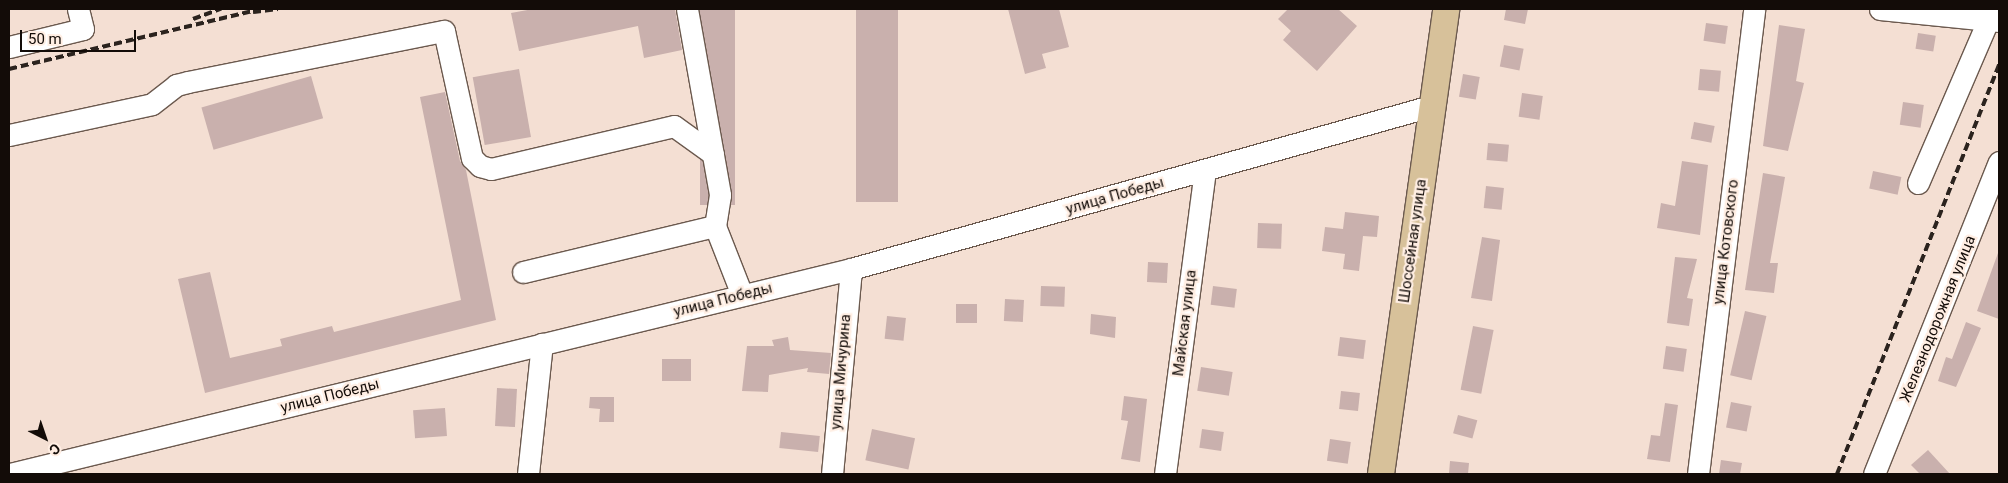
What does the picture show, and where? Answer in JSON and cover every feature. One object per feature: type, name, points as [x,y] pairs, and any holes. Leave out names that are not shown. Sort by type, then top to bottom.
[{"type":"main road","name":"Шоссейная улица","points":[[1381,474],[1446,9]]},
{"type":"street","points":[[9,47],[83,29],[78,9]]},
{"type":"street","points":[[687,9],[720,195],[715,226],[742,296]]},
{"type":"street","name":"улица Котовского","points":[[1698,474],[1754,9]]},
{"type":"street","points":[[1880,9],[1993,17],[1918,183]]},
{"type":"street","points":[[9,135],[152,104],[176,85],[188,82],[444,31],[472,158],[480,166],[491,169],[674,126],[713,154]]},
{"type":"street","name":"улица Победы","points":[[10,474],[851,269],[1431,106]]},
{"type":"street","name":"Железнодорожная улица","points":[[1874,474],[1999,162]]},
{"type":"street","name":"Майская улица","points":[[1165,474],[1205,171]]},
{"type":"street","points":[[523,272],[715,226]]},
{"type":"street","name":"улица Мичурина","points":[[832,474],[851,269]]},
{"type":"street","points":[[528,474],[542,344]]},
{"type":"building","points":[[533,9],[675,9],[682,50],[644,58],[638,26],[519,51],[511,13]]},
{"type":"building","points":[[700,9],[735,9],[735,205],[700,205]]},
{"type":"building","points":[[856,9],[898,9],[898,202],[856,202]]},
{"type":"building","points":[[1008,9],[1059,9],[1069,47],[1042,54],[1046,68],[1025,74]]},
{"type":"building","points":[[1288,9],[1338,9],[1357,26],[1317,71],[1283,40],[1291,31],[1278,19]]},
{"type":"building","points":[[1506,9],[1528,9],[1525,24],[1504,20]]},
{"type":"building","points":[[1706,23],[1728,26],[1725,44],[1703,41]]},
{"type":"building","points":[[1779,25],[1805,29],[1796,81],[1804,83],[1788,151],[1763,146]]},
{"type":"building","points":[[1918,33],[1936,36],[1933,52],[1915,49]]},
{"type":"building","points":[[1504,45],[1524,49],[1519,70],[1500,67]]},
{"type":"building","points":[[519,69],[531,137],[485,145],[473,77]]},
{"type":"building","points":[[1700,69],[1721,71],[1719,92],[1698,90]]},
{"type":"building","points":[[1463,74],[1480,77],[1476,100],[1459,97]]},
{"type":"building","points":[[311,76],[323,118],[214,150],[201,107]]},
{"type":"building","points":[[445,92],[460,161],[466,170],[496,320],[205,393],[178,279],[210,272],[230,358],[282,346],[280,339],[332,326],[334,332],[461,300],[420,97]]},
{"type":"building","points":[[1522,93],[1543,96],[1539,120],[1519,117]]},
{"type":"building","points":[[1903,102],[1924,105],[1921,128],[1900,125]]},
{"type":"building","points":[[1694,122],[1715,126],[1711,143],[1691,139]]},
{"type":"building","points":[[1488,143],[1509,145],[1507,162],[1487,160]]},
{"type":"building","points":[[1682,161],[1708,165],[1700,235],[1657,228],[1661,203],[1675,206]]},
{"type":"building","points":[[1873,171],[1901,177],[1898,195],[1869,189]]},
{"type":"building","points":[[1763,173],[1785,177],[1770,263],[1778,263],[1774,293],[1745,290]]},
{"type":"building","points":[[1486,186],[1504,188],[1502,210],[1484,208]]},
{"type":"building","points":[[1345,212],[1379,216],[1377,237],[1363,236],[1359,271],[1343,269],[1345,254],[1322,251],[1325,227],[1343,229]]},
{"type":"building","points":[[1258,223],[1282,224],[1281,249],[1257,248]]},
{"type":"building","points":[[1482,237],[1500,240],[1492,301],[1471,298]]},
{"type":"building","points":[[1999,253],[1999,319],[1977,311]]},
{"type":"building","points":[[1675,257],[1697,259],[1687,298],[1693,299],[1689,326],[1667,323]]},
{"type":"building","points":[[1148,262],[1168,263],[1167,283],[1147,282]]},
{"type":"building","points":[[1041,286],[1065,287],[1064,307],[1040,306]]},
{"type":"building","points":[[1213,286],[1237,289],[1235,308],[1211,305]]},
{"type":"building","points":[[1005,299],[1024,300],[1023,322],[1004,321]]},
{"type":"building","points":[[956,304],[977,304],[977,323],[956,323]]},
{"type":"building","points":[[1745,311],[1766,316],[1752,380],[1730,375]]},
{"type":"building","points":[[1091,314],[1116,317],[1115,338],[1090,334]]},
{"type":"building","points":[[887,316],[906,318],[903,341],[885,339]]},
{"type":"building","points":[[1966,322],[1981,328],[1956,387],[1938,381],[1946,357],[1952,359]]},
{"type":"building","points":[[1473,326],[1494,330],[1481,394],[1461,390]]},
{"type":"building","points":[[788,337],[790,350],[831,353],[829,374],[807,372],[808,368],[769,375],[768,392],[742,391],[747,346],[774,346],[772,340]]},
{"type":"building","points":[[1340,337],[1366,340],[1363,359],[1338,356]]},
{"type":"building","points":[[1666,346],[1687,349],[1684,372],[1663,369]]},
{"type":"building","points":[[662,359],[691,359],[691,381],[662,381]]},
{"type":"building","points":[[1201,367],[1233,372],[1229,396],[1197,391]]},
{"type":"building","points":[[497,388],[517,389],[515,427],[495,426]]},
{"type":"building","points":[[1341,391],[1360,393],[1358,411],[1339,409]]},
{"type":"building","points":[[1124,396],[1147,399],[1140,462],[1121,459],[1128,421],[1121,420]]},
{"type":"building","points":[[590,397],[614,397],[614,422],[599,422],[600,409],[589,408]]},
{"type":"building","points":[[1731,402],[1752,406],[1747,432],[1726,428]]},
{"type":"building","points":[[1665,403],[1678,405],[1670,462],[1647,459],[1651,435],[1660,436]]},
{"type":"building","points":[[445,408],[447,436],[415,438],[413,410]]},
{"type":"building","points":[[1458,415],[1477,420],[1472,439],[1453,433]]},
{"type":"building","points":[[872,429],[915,438],[908,469],[865,460]]},
{"type":"building","points":[[1202,429],[1224,432],[1221,451],[1199,448]]},
{"type":"building","points":[[781,432],[820,436],[818,452],[779,448]]},
{"type":"building","points":[[1330,439],[1351,442],[1348,464],[1327,461]]},
{"type":"building","points":[[1928,450],[1950,474],[1920,474],[1911,465]]},
{"type":"building","points":[[1721,460],[1742,463],[1740,474],[1719,474]]},
{"type":"building","points":[[1450,461],[1469,463],[1468,474],[1449,474]]},
{"type":"railway","points":[[193,19],[221,9]]},
{"type":"railway","points":[[9,69],[260,9]]},
{"type":"railway","points":[[253,12],[278,9]]},
{"type":"railway","points":[[1837,474],[1999,64]]}]
